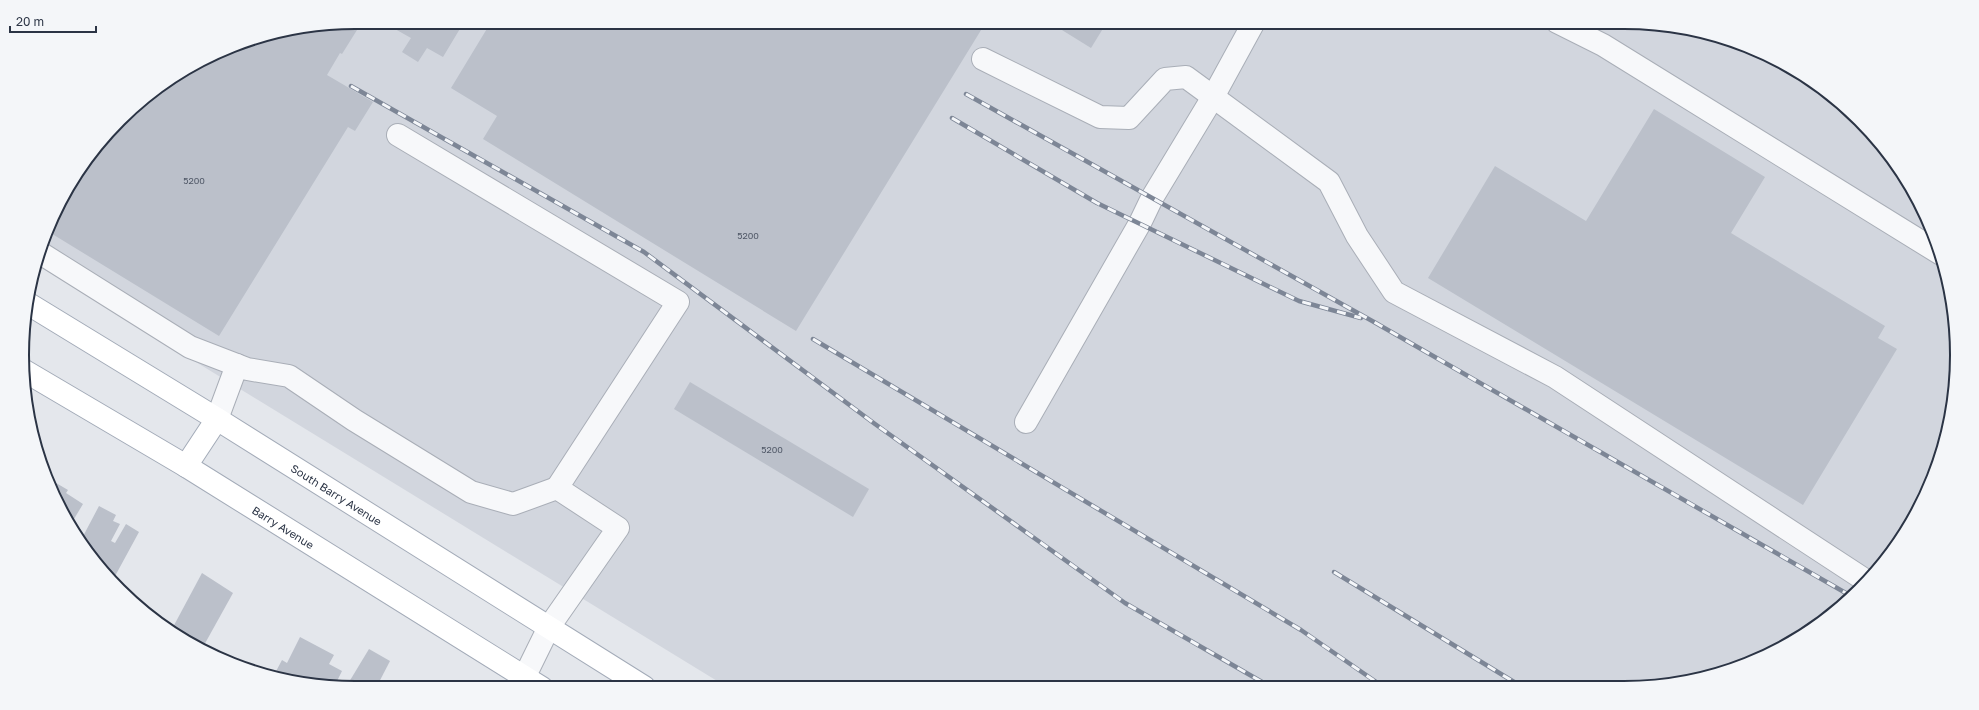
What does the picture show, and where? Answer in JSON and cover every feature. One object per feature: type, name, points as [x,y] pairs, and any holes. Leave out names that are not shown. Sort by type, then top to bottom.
[{"type":"main road","name":"South Barry Avenue","points":[[33,307],[217,419],[634,681]]},
{"type":"main road","name":"Barry Avenue","points":[[30,374],[186,466],[523,681]]},
{"type":"main road","points":[[186,466],[217,419]]},
{"type":"street","points":[[1026,422],[1140,223],[1152,198],[1213,97],[1250,29]]},
{"type":"street","points":[[1571,29],[1603,45],[1932,249]]},
{"type":"street","points":[[983,59],[1100,117],[1129,118],[1165,79],[1186,77],[1329,182],[1357,236],[1394,292],[1555,377],[1862,578]]},
{"type":"street","points":[[44,256],[190,347],[247,369],[289,376],[354,420],[471,492],[513,504],[557,488],[678,302],[398,135]]},
{"type":"street","points":[[217,419],[237,365]]},
{"type":"street","points":[[529,681],[549,627],[618,528],[557,488]]},
{"type":"shaded area","points":[[334,30],[1645,30],[1688,35],[1729,46],[1787,73],[1822,96],[1855,124],[1883,157],[1906,192],[1933,250],[1944,291],[1947,312],[1950,355],[1949,376],[1944,419],[1939,439],[1933,460],[1916,499],[1895,536],[1883,553],[1855,586],[1822,614],[1805,626],[1768,647],[1729,664],[1688,675],[1624,681],[717,681],[41,267],[54,230],[73,192],[96,157],[124,124],[157,96],[174,84],[230,54],[250,46],[291,35]]},
{"type":"building","points":[[358,29],[342,54],[340,53],[327,75],[373,102],[355,131],[348,127],[219,336],[52,234],[54,230],[73,192],[96,157],[124,124],[157,96],[174,84],[211,63],[250,46],[291,35]]},
{"type":"building","points":[[395,29],[460,29],[443,57],[427,48],[418,62],[402,52],[411,38]]},
{"type":"building","points":[[487,29],[982,29],[796,331],[483,139],[497,116],[451,88]]},
{"type":"building","points":[[1060,29],[1103,29],[1091,48]]},
{"type":"building","points":[[1654,109],[1765,177],[1731,233],[1885,326],[1878,338],[1897,349],[1803,505],[1428,278],[1495,166],[1586,221]]},
{"type":"building","points":[[690,382],[869,489],[853,517],[674,409]]},
{"type":"building","points":[[55,482],[68,490],[66,493],[83,504],[74,519]]},
{"type":"building","points":[[99,506],[116,515],[113,521],[120,524],[111,541],[115,543],[126,524],[139,532],[115,576],[84,535]]},
{"type":"building","points":[[202,573],[233,593],[205,644],[174,626]]},
{"type":"building","points":[[300,637],[334,655],[329,664],[342,671],[337,680],[291,675],[276,671],[282,660],[287,663]]},
{"type":"building","points":[[369,649],[390,661],[380,681],[350,681]]},
{"type":"railway","points":[[351,86],[644,252],[875,424],[1125,603],[1260,681]]},
{"type":"railway","points":[[966,94],[1374,322],[1847,593]]},
{"type":"railway","points":[[952,118],[1097,203],[1299,301],[1361,318]]},
{"type":"railway","points":[[813,339],[1301,630],[1375,681]]},
{"type":"railway","points":[[1334,572],[1512,681]]}]
